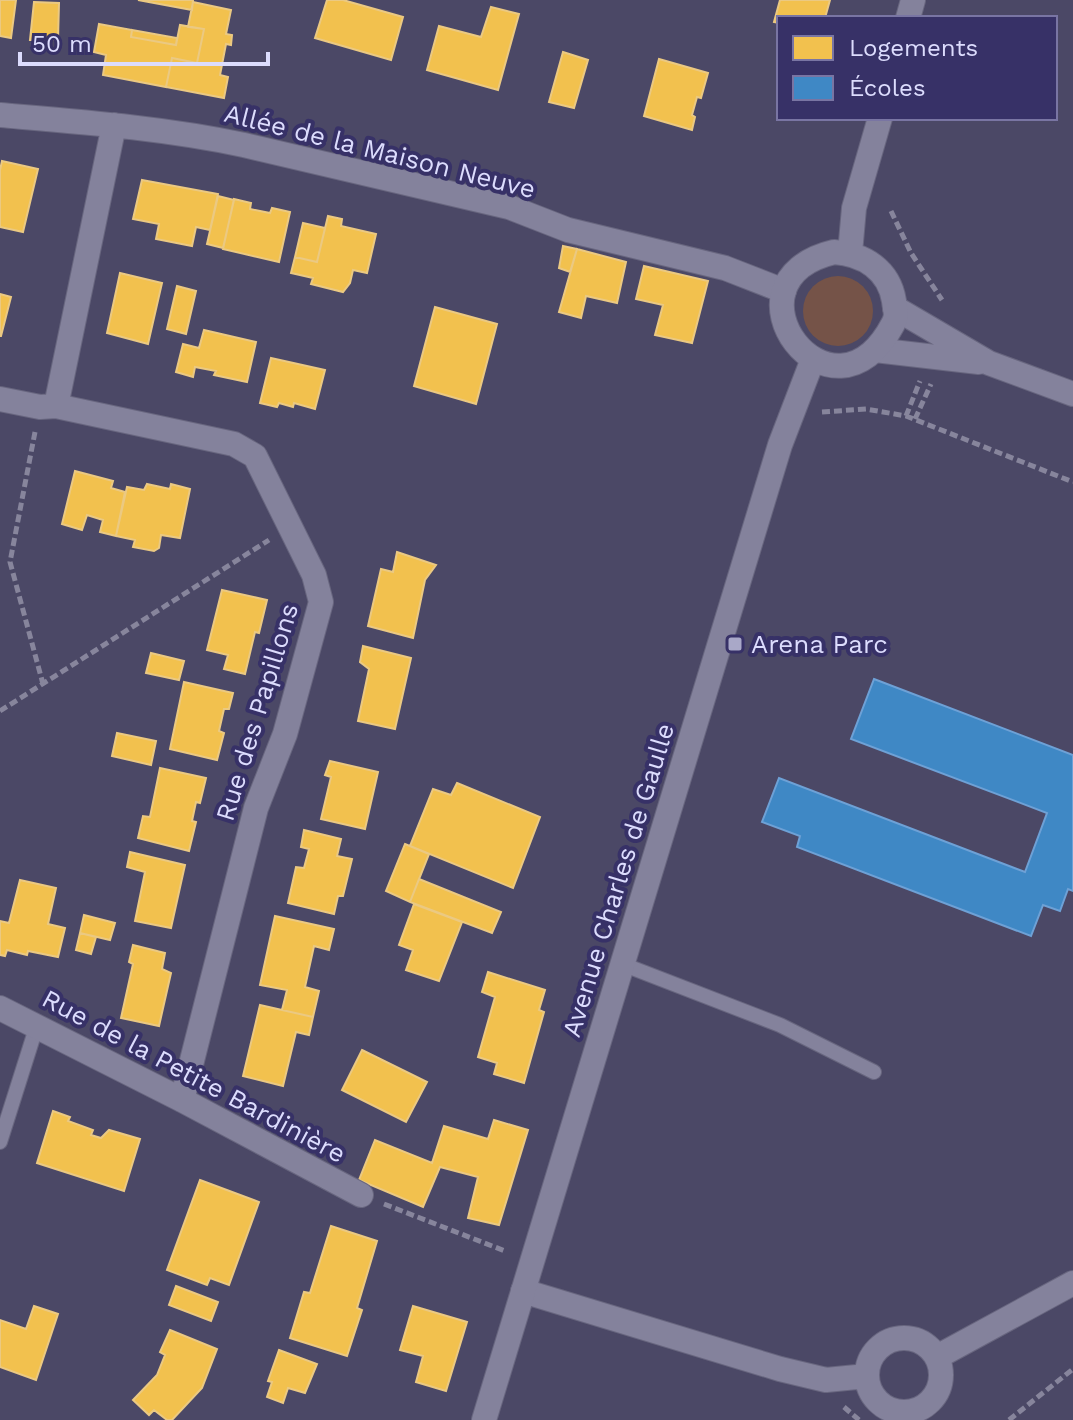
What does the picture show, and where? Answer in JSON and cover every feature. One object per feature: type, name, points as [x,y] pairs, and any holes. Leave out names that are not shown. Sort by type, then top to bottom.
[{"type":"street","name":"Allée de la Maison Neuve","points":[[0,115],[203,136],[509,207],[568,230],[725,268],[784,291]]},
{"type":"street","points":[[850,253],[854,208],[879,120]]},
{"type":"street","points":[[48,406],[114,125]]},
{"type":"street","points":[[834,252],[850,253],[868,260],[882,273],[892,290],[897,316],[882,344],[868,357],[850,364],[831,365],[813,359],[800,350],[783,323],[781,307],[784,291],[803,264],[817,256],[834,252]]},
{"type":"street","points":[[895,308],[989,363],[1073,394]]},
{"type":"street","points":[[875,350],[989,363]]},
{"type":"street","name":"Avenue Charles de Gaulle","points":[[484,1420],[735,591],[795,403],[813,359]]},
{"type":"street","name":"Rue des Papillons","points":[[0,399],[234,444],[255,456],[314,575],[321,602],[285,734],[256,808],[182,1100]]},
{"type":"street","name":"Rue de la Petite Bardinière","points":[[0,1008],[361,1195]]},
{"type":"street","points":[[937,1357],[1073,1283]]},
{"type":"street","points":[[523,1291],[780,1369],[826,1380],[867,1376]]},
{"type":"street","points":[[896,1340],[919,1341],[937,1357],[941,1369],[937,1392],[930,1402],[909,1412],[885,1407],[875,1399],[867,1376],[875,1353],[884,1344],[896,1340]]},
{"type":"lane","points":[[622,964],[780,1025],[874,1072]]},
{"type":"lane","points":[[0,1142],[37,1025]]},
{"type":"path","points":[[795,403],[824,413],[866,409],[906,416],[1073,482]]},
{"type":"path","points":[[43,684],[10,562],[48,406]]},
{"type":"path","points":[[0,711],[290,527]]},
{"type":"path","points":[[361,1195],[532,1261]]},
{"type":"path","points":[[1009,1420],[1073,1369]]},
{"type":"shaded area","points":[[838,276],[863,286],[873,311],[863,336],[838,346],[813,336],[803,311],[813,286]]},
{"type":"building: Logements","points":[[0,0],[16,0],[11,38],[0,36]]},
{"type":"building: Logements","points":[[138,0],[193,0],[192,10]]},
{"type":"building: Logements","points":[[327,0],[343,0],[403,17],[391,60],[315,38]]},
{"type":"building: Logements","points":[[780,0],[830,0],[826,16],[777,16],[777,23],[774,22]]},
{"type":"building: Logements","points":[[34,2],[59,3],[58,40],[30,40]]},
{"type":"building: Logements","points":[[193,2],[231,10],[226,34],[232,35],[231,45],[226,44],[220,75],[228,77],[224,98],[166,87],[172,58],[197,63],[204,29],[188,27]]},
{"type":"building: Logements","points":[[491,7],[519,14],[498,90],[427,70],[439,26],[481,37]]},
{"type":"building: Logements","points":[[99,24],[132,30],[131,37],[176,45],[180,25],[204,29],[197,63],[172,58],[166,87],[103,75],[106,55],[94,52]]},
{"type":"building: Logements","points":[[132,30],[177,38],[176,45],[131,37]]},
{"type":"building: Logements","points":[[563,52],[588,60],[574,108],[549,102]]},
{"type":"building: Logements","points":[[659,59],[708,73],[701,98],[697,97],[692,130],[644,116]]},
{"type":"building: Logements","points":[[2,161],[38,169],[23,232],[0,227]]},
{"type":"building: Logements","points":[[142,180],[218,194],[210,230],[196,227],[192,246],[156,239],[159,224],[133,219]]},
{"type":"building: Logements","points":[[218,196],[234,200],[223,248],[207,244]]},
{"type":"building: Logements","points":[[234,199],[251,203],[250,209],[270,213],[272,208],[290,212],[279,262],[223,249]]},
{"type":"building: Logements","points":[[328,216],[342,219],[341,226],[376,234],[367,273],[353,270],[350,283],[343,292],[311,284],[313,278],[291,273],[295,257],[317,262]]},
{"type":"building: Logements","points":[[303,223],[325,228],[317,262],[295,257]]},
{"type":"building: Logements","points":[[563,246],[577,249],[570,272],[559,268]]},
{"type":"building: Logements","points":[[577,249],[626,262],[617,303],[586,296],[581,318],[559,312]]},
{"type":"building: Logements","points":[[644,266],[708,281],[692,343],[655,335],[663,305],[636,299]]},
{"type":"building: Logements","points":[[120,273],[162,283],[148,344],[107,333]]},
{"type":"building: Logements","points":[[177,286],[196,291],[186,334],[167,329]]},
{"type":"building: Logements","points":[[0,294],[11,297],[1,336],[0,336]]},
{"type":"building: Logements","points":[[435,307],[497,324],[476,404],[414,386]]},
{"type":"building: Logements","points":[[204,330],[256,342],[247,382],[214,375],[216,371],[195,367],[193,377],[176,372],[183,344],[199,348]]},
{"type":"building: Logements","points":[[271,358],[325,370],[315,409],[294,403],[293,407],[279,403],[277,407],[260,403]]},
{"type":"building: Logements","points":[[75,471],[113,481],[111,488],[125,492],[116,536],[100,532],[103,520],[87,515],[82,530],[62,524]]},
{"type":"building: Logements","points":[[147,484],[170,489],[171,484],[190,489],[180,538],[161,535],[159,548],[154,551],[133,547],[135,540],[116,536],[127,487],[144,490]]},
{"type":"building: Logements","points":[[397,552],[436,565],[425,580],[413,638],[368,626],[381,569],[393,572]]},
{"type":"building: Logements","points":[[222,590],[267,600],[245,674],[224,669],[228,655],[207,650]]},
{"type":"building: Logements","points":[[363,646],[411,658],[395,729],[358,721],[369,669],[360,662]]},
{"type":"building: Logements","points":[[151,653],[184,661],[179,680],[146,673]]},
{"type":"building: Logements","points":[[184,682],[233,693],[229,709],[224,709],[219,731],[224,733],[217,760],[170,749]]},
{"type":"building: Logements","points":[[117,733],[156,741],[151,765],[112,756]]},
{"type":"building: Logements","points":[[330,761],[378,772],[365,829],[321,819],[331,777],[325,775]]},
{"type":"building: Logements","points":[[160,768],[206,778],[200,803],[196,802],[192,821],[196,822],[189,851],[138,838],[143,816],[150,817]]},
{"type":"building: Logements","points":[[457,783],[540,817],[513,888],[410,846],[433,789],[451,795]]},
{"type":"building: Logements","points":[[304,830],[341,839],[337,856],[352,859],[343,896],[338,896],[334,914],[288,903],[296,867],[304,868],[309,849],[301,847]]},
{"type":"building: Logements","points":[[405,844],[429,854],[410,902],[386,891]]},
{"type":"building: Logements","points":[[130,852],[185,865],[171,928],[135,921],[145,872],[127,867]]},
{"type":"building: Logements","points":[[419,879],[501,912],[492,933],[410,902]]},
{"type":"building: Logements","points":[[20,880],[56,888],[48,924],[65,928],[58,957],[7,950],[5,956],[0,955],[0,921],[9,923]]},
{"type":"building: Logements","points":[[414,904],[462,922],[439,981],[406,970],[413,950],[399,945]]},
{"type":"building: Logements","points":[[84,915],[115,923],[110,940],[80,933]]},
{"type":"building: Logements","points":[[275,916],[334,929],[329,950],[314,946],[305,987],[319,991],[313,1017],[282,1010],[287,990],[260,985]]},
{"type":"building: Logements","points":[[80,933],[96,937],[91,954],[76,950]]},
{"type":"building: Logements","points":[[133,945],[165,953],[162,969],[171,973],[159,1026],[121,1018],[133,964],[129,962]]},
{"type":"building: Logements","points":[[488,972],[545,990],[539,1010],[544,1012],[524,1083],[494,1074],[497,1063],[478,1057],[495,997],[482,992]]},
{"type":"building: Logements","points":[[260,1005],[313,1017],[309,1035],[296,1032],[283,1086],[243,1076]]},
{"type":"building: Logements","points":[[362,1050],[427,1082],[406,1122],[342,1090]]},
{"type":"building: Logements","points":[[53,1111],[70,1117],[68,1121],[93,1130],[91,1135],[101,1138],[109,1130],[140,1139],[124,1191],[37,1163]]},
{"type":"building: Logements","points":[[494,1120],[528,1130],[499,1225],[468,1218],[478,1177],[440,1167],[423,1207],[359,1180],[375,1140],[432,1163],[444,1126],[488,1139]]},
{"type":"building: Logements","points":[[200,1180],[259,1202],[229,1285],[210,1278],[207,1285],[167,1270]]},
{"type":"building: Logements","points":[[331,1226],[377,1241],[357,1308],[362,1310],[347,1356],[290,1338],[304,1292],[310,1293]]},
{"type":"building: Logements","points":[[176,1286],[218,1302],[211,1321],[169,1305]]},
{"type":"building: Logements","points":[[34,1306],[58,1314],[36,1380],[0,1367],[0,1320],[26,1329]]},
{"type":"building: Logements","points":[[413,1306],[467,1322],[446,1391],[416,1382],[423,1356],[400,1350]]},
{"type":"building: Logements","points":[[170,1330],[217,1349],[202,1388],[172,1420],[167,1420],[154,1410],[149,1415],[133,1400],[157,1375],[165,1355],[160,1352]]},
{"type":"building: Logements","points":[[279,1350],[317,1364],[305,1393],[288,1388],[283,1403],[267,1397],[272,1382],[268,1381]]},
{"type":"building: Écoles","points":[[874,679],[1073,755],[1073,891],[1068,889],[1060,911],[1043,905],[1031,936],[797,847],[800,836],[762,822],[779,778],[1025,872],[1047,813],[851,739]]},
{"type":"place","name":"Arena Parc","points":[[735,644]]}]
